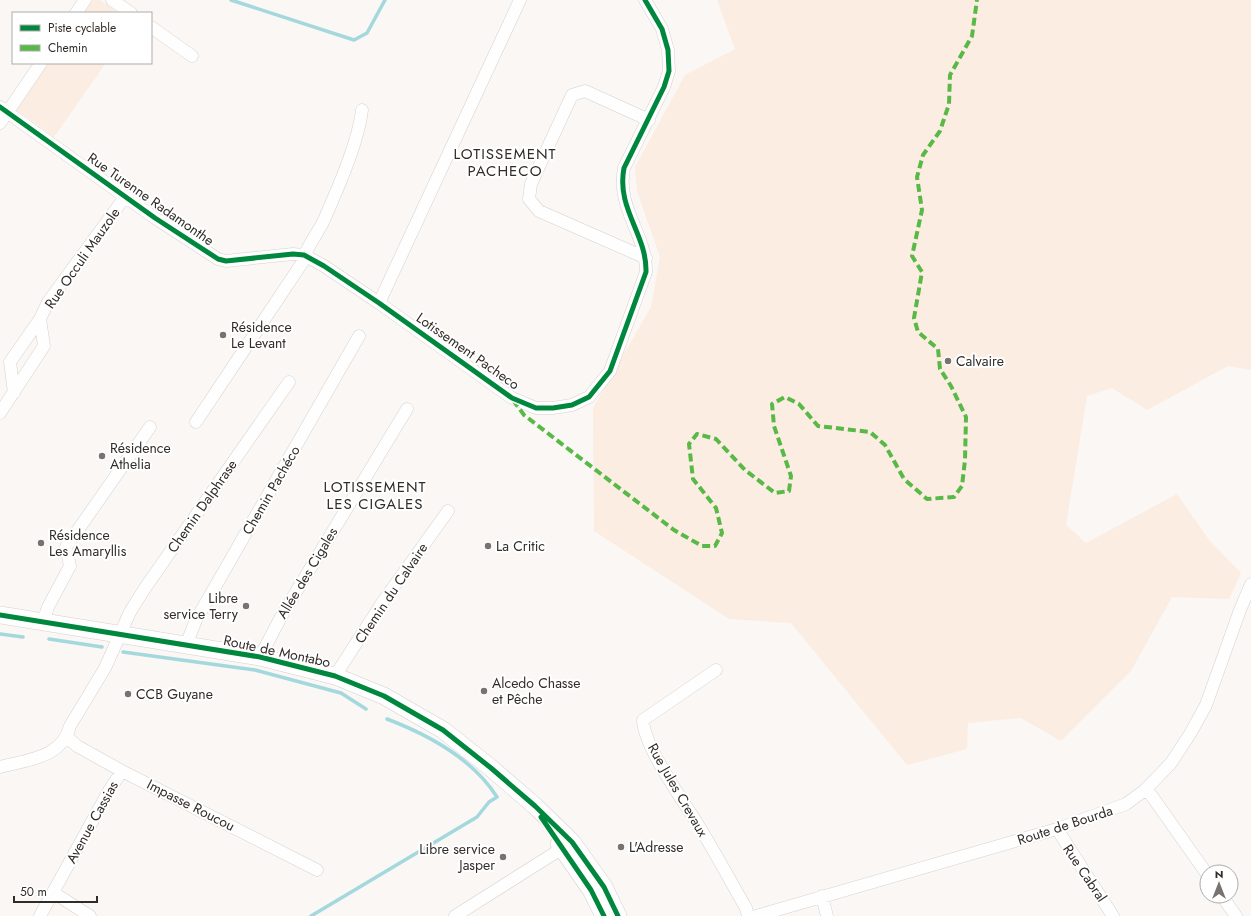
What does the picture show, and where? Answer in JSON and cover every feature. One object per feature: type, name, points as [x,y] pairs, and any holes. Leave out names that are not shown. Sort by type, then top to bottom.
[{"type":"main road","name":"Route de Montabo","points":[[0,615],[260,657],[335,676],[384,696],[443,730],[492,768],[535,806],[604,887],[618,916]]},
{"type":"main road","name":"Route de Montabo","points":[[567,845],[604,916]]},
{"type":"street","points":[[77,12],[85,0]]},
{"type":"street","points":[[112,0],[130,12]]},
{"type":"street","points":[[379,303],[520,0]]},
{"type":"street","name":"Lotissement Pacheco","points":[[304,255],[324,266],[379,303],[512,398],[536,408],[553,408],[572,405],[589,397],[610,371],[646,272],[646,258],[626,206],[622,181],[624,168],[649,120],[664,87],[669,71],[668,50],[662,29],[645,0]]},
{"type":"street","points":[[152,28],[192,56]]},
{"type":"street","points":[[0,123],[4,110],[40,64]]},
{"type":"street","points":[[646,258],[539,211],[530,199],[531,184],[572,95],[585,91],[649,120]]},
{"type":"street","name":"Rue Turenne Radamonthe","points":[[4,110],[125,197],[218,259],[226,261],[293,254],[304,255]]},
{"type":"street","points":[[196,422],[302,264],[304,255],[323,220],[360,129],[362,110]]},
{"type":"street","name":"Rue Occuli Mauzole","points":[[14,393],[10,362],[40,319],[48,302],[125,197]]},
{"type":"street","name":"Rue Occuli Mauzole","points":[[0,413],[44,346],[40,319]]},
{"type":"street","name":"Chemin Pachéco","points":[[186,645],[196,620],[359,336]]},
{"type":"street","name":"Chemin Dalphrase","points":[[67,737],[70,726],[106,668],[130,612],[145,588],[289,382]]},
{"type":"street","name":"Allée des Cigales","points":[[260,657],[282,614],[407,409]]},
{"type":"street","points":[[43,622],[48,607],[70,566],[66,547],[150,427]]},
{"type":"street","name":"Chemin du Calvaire","points":[[335,676],[382,603],[448,511]]},
{"type":"street","name":"Route de Bourda","points":[[756,916],[1056,829],[1126,804],[1145,790],[1171,763],[1206,705],[1240,610],[1251,584]]},
{"type":"street","name":"Rue Jules Crevaux","points":[[716,670],[643,720],[643,730],[666,775],[701,828],[746,908],[748,916]]},
{"type":"street","points":[[0,767],[50,753],[58,748],[67,737]]},
{"type":"street","name":"Impasse Roucou","points":[[67,737],[77,746],[122,771],[317,870]]},
{"type":"street","name":"Avenue Cassias","points":[[40,916],[54,893],[106,795],[122,771]]},
{"type":"street","points":[[1145,790],[1151,795],[1200,864]]},
{"type":"street","name":"Rue Cabral","points":[[1056,829],[1113,916]]},
{"type":"street","points":[[455,916],[567,845]]},
{"type":"street","points":[[54,893],[90,916]]},
{"type":"street","points":[[822,896],[828,916]]},
{"type":"street","points":[[1228,904],[1236,916]]},
{"type":"shaded area","points":[[93,0],[100,0],[118,12],[85,12]]},
{"type":"shaded area","points":[[717,0],[1251,0],[1251,370],[1228,366],[1147,410],[1112,388],[1087,396],[1066,525],[1086,543],[1177,494],[1209,540],[1241,573],[1229,599],[1172,597],[1131,671],[1061,741],[1021,718],[968,723],[967,749],[907,765],[791,623],[729,619],[594,531],[593,408],[651,307],[660,257],[637,191],[635,167],[685,75],[735,49]]},
{"type":"shaded area","points":[[48,64],[105,64],[54,137],[17,110]]},
{"type":"waterway","points":[[231,0],[354,40],[367,33],[385,0]]},
{"type":"waterway","points":[[0,634],[23,637]]},
{"type":"waterway","points":[[49,639],[102,647]]},
{"type":"waterway","points":[[123,652],[255,670],[341,693],[366,709]]},
{"type":"waterway","points":[[311,916],[477,817],[489,802],[497,797],[476,771],[449,750],[419,733],[387,719]]},
{"type":"marked path","points":[[513,400],[524,415],[674,530],[702,546],[715,546],[722,533],[716,508],[693,479],[689,444],[697,434],[716,439],[745,470],[775,493],[789,491],[791,476],[774,426],[772,404],[785,397],[799,404],[818,426],[870,432],[885,445],[904,479],[927,499],[954,497],[962,486],[965,460],[966,417],[951,386],[940,369],[938,349],[918,332],[914,318],[922,272],[912,256],[922,210],[917,177],[923,155],[940,131],[949,104],[950,75],[972,36],[977,0]]},
{"type":"cycle path","points":[[0,107],[155,218],[218,259],[226,261],[293,254],[304,255],[324,266],[379,303],[512,398],[536,408],[553,408],[572,405],[589,397],[610,371],[646,272],[642,245],[624,196],[624,168],[664,87],[669,71],[668,50],[662,29],[645,0]]},
{"type":"cycle path","points":[[0,615],[260,657],[335,676],[384,696],[443,730],[491,768],[535,806],[572,842],[604,887],[618,916]]},
{"type":"cycle path","points":[[541,817],[591,890],[604,916]]},
{"type":"place","name":"Résidence Le Levant","points":[[223,335]]},
{"type":"place","name":"Calvaire","points":[[948,361]]},
{"type":"place","name":"Résidence Athelia","points":[[102,456]]},
{"type":"place","name":"Résidence Les Amaryllis","points":[[41,543]]},
{"type":"place","name":"La Critic","points":[[488,546]]},
{"type":"place","name":"Libre service Terry","points":[[246,606]]},
{"type":"place","name":"Alcedo Chasse et Pêche","points":[[484,691]]},
{"type":"place","name":"CCB Guyane","points":[[128,694]]},
{"type":"place","name":"L'Adresse","points":[[621,847]]},
{"type":"place","name":"Libre service Jasper","points":[[503,857]]},
{"type":"district","name":"LOTISSEMENT PACHECO","points":[[505,162]]},
{"type":"district","name":"LOTISSEMENT LES CIGALES","points":[[375,496]]}]
